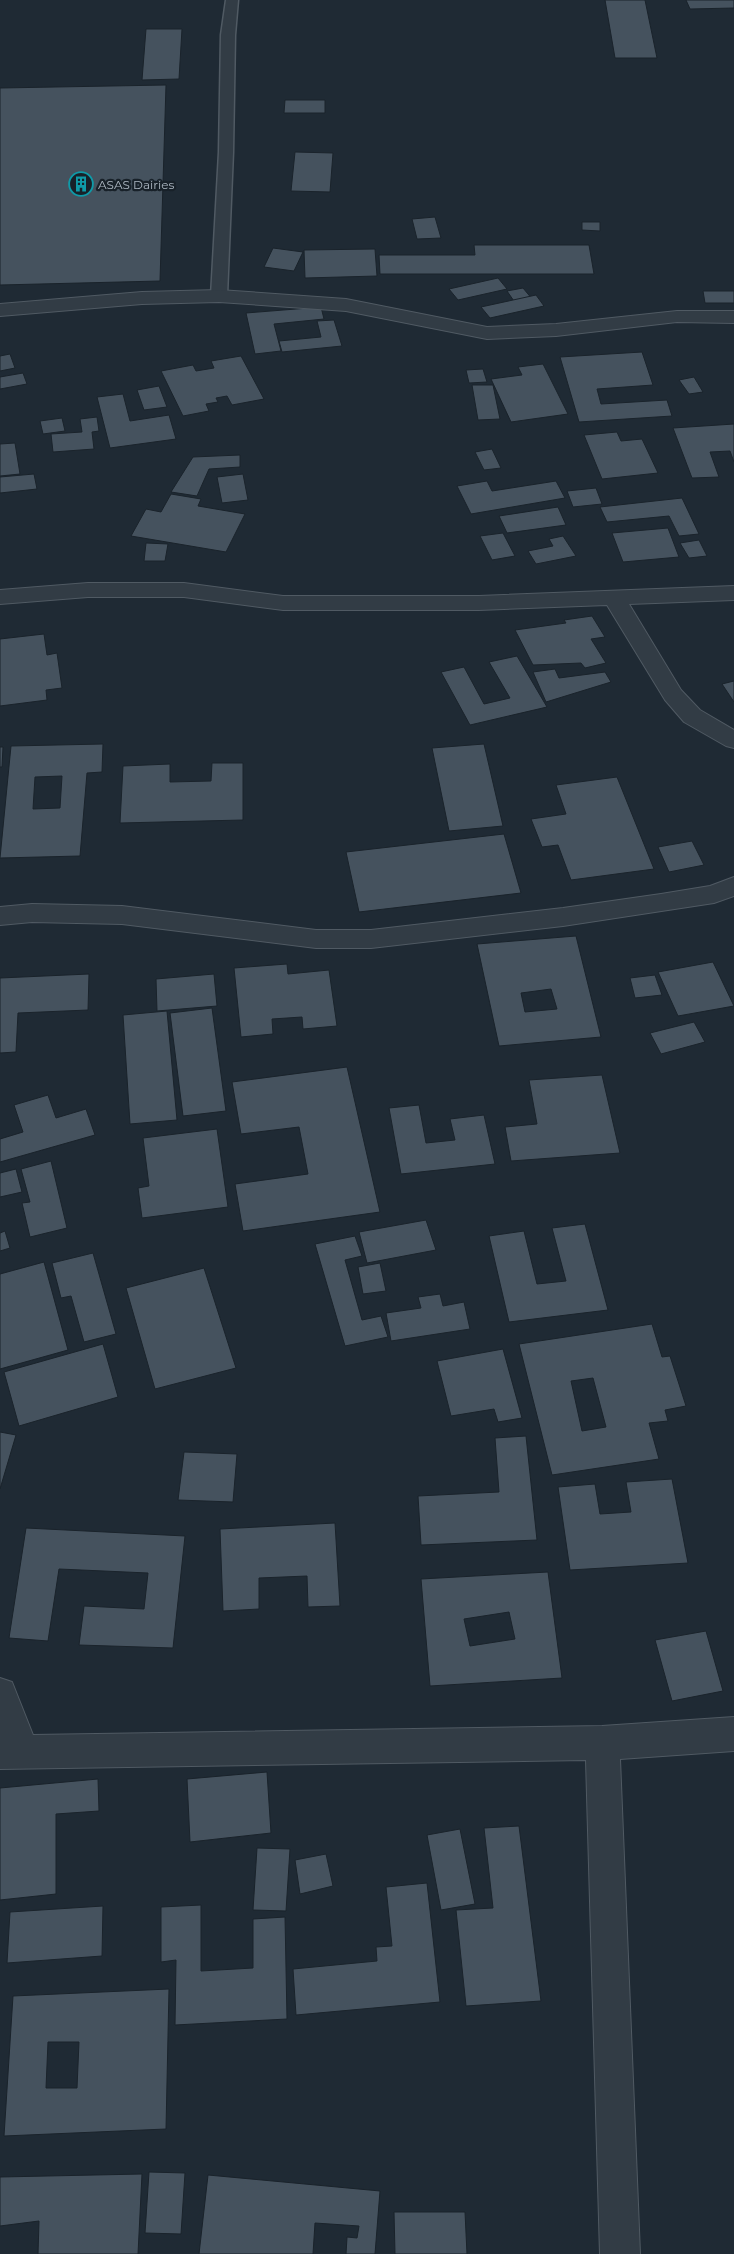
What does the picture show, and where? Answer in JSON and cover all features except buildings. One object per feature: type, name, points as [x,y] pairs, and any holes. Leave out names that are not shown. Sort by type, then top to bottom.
[{"type":"street","points":[[0,310],[142,298],[219,296],[346,305],[487,333],[540,332],[670,317],[734,317]]},
{"type":"street","points":[[0,597],[88,590],[184,590],[283,603],[479,603],[734,593]]},
{"type":"street","points":[[614,598],[673,695],[692,716],[734,740]]},
{"type":"street","points":[[0,916],[32,913],[106,914],[316,939],[371,939],[582,914],[714,894],[734,886]]},
{"type":"street","points":[[0,1694],[11,1752],[602,1743],[734,1734]]},
{"type":"street","points":[[602,1743],[620,2254]]},
{"type":"lane","points":[[219,296],[226,152],[228,35],[232,0]]},
{"type":"place","name":"ASAS Dairies","points":[[81,184]]}]
